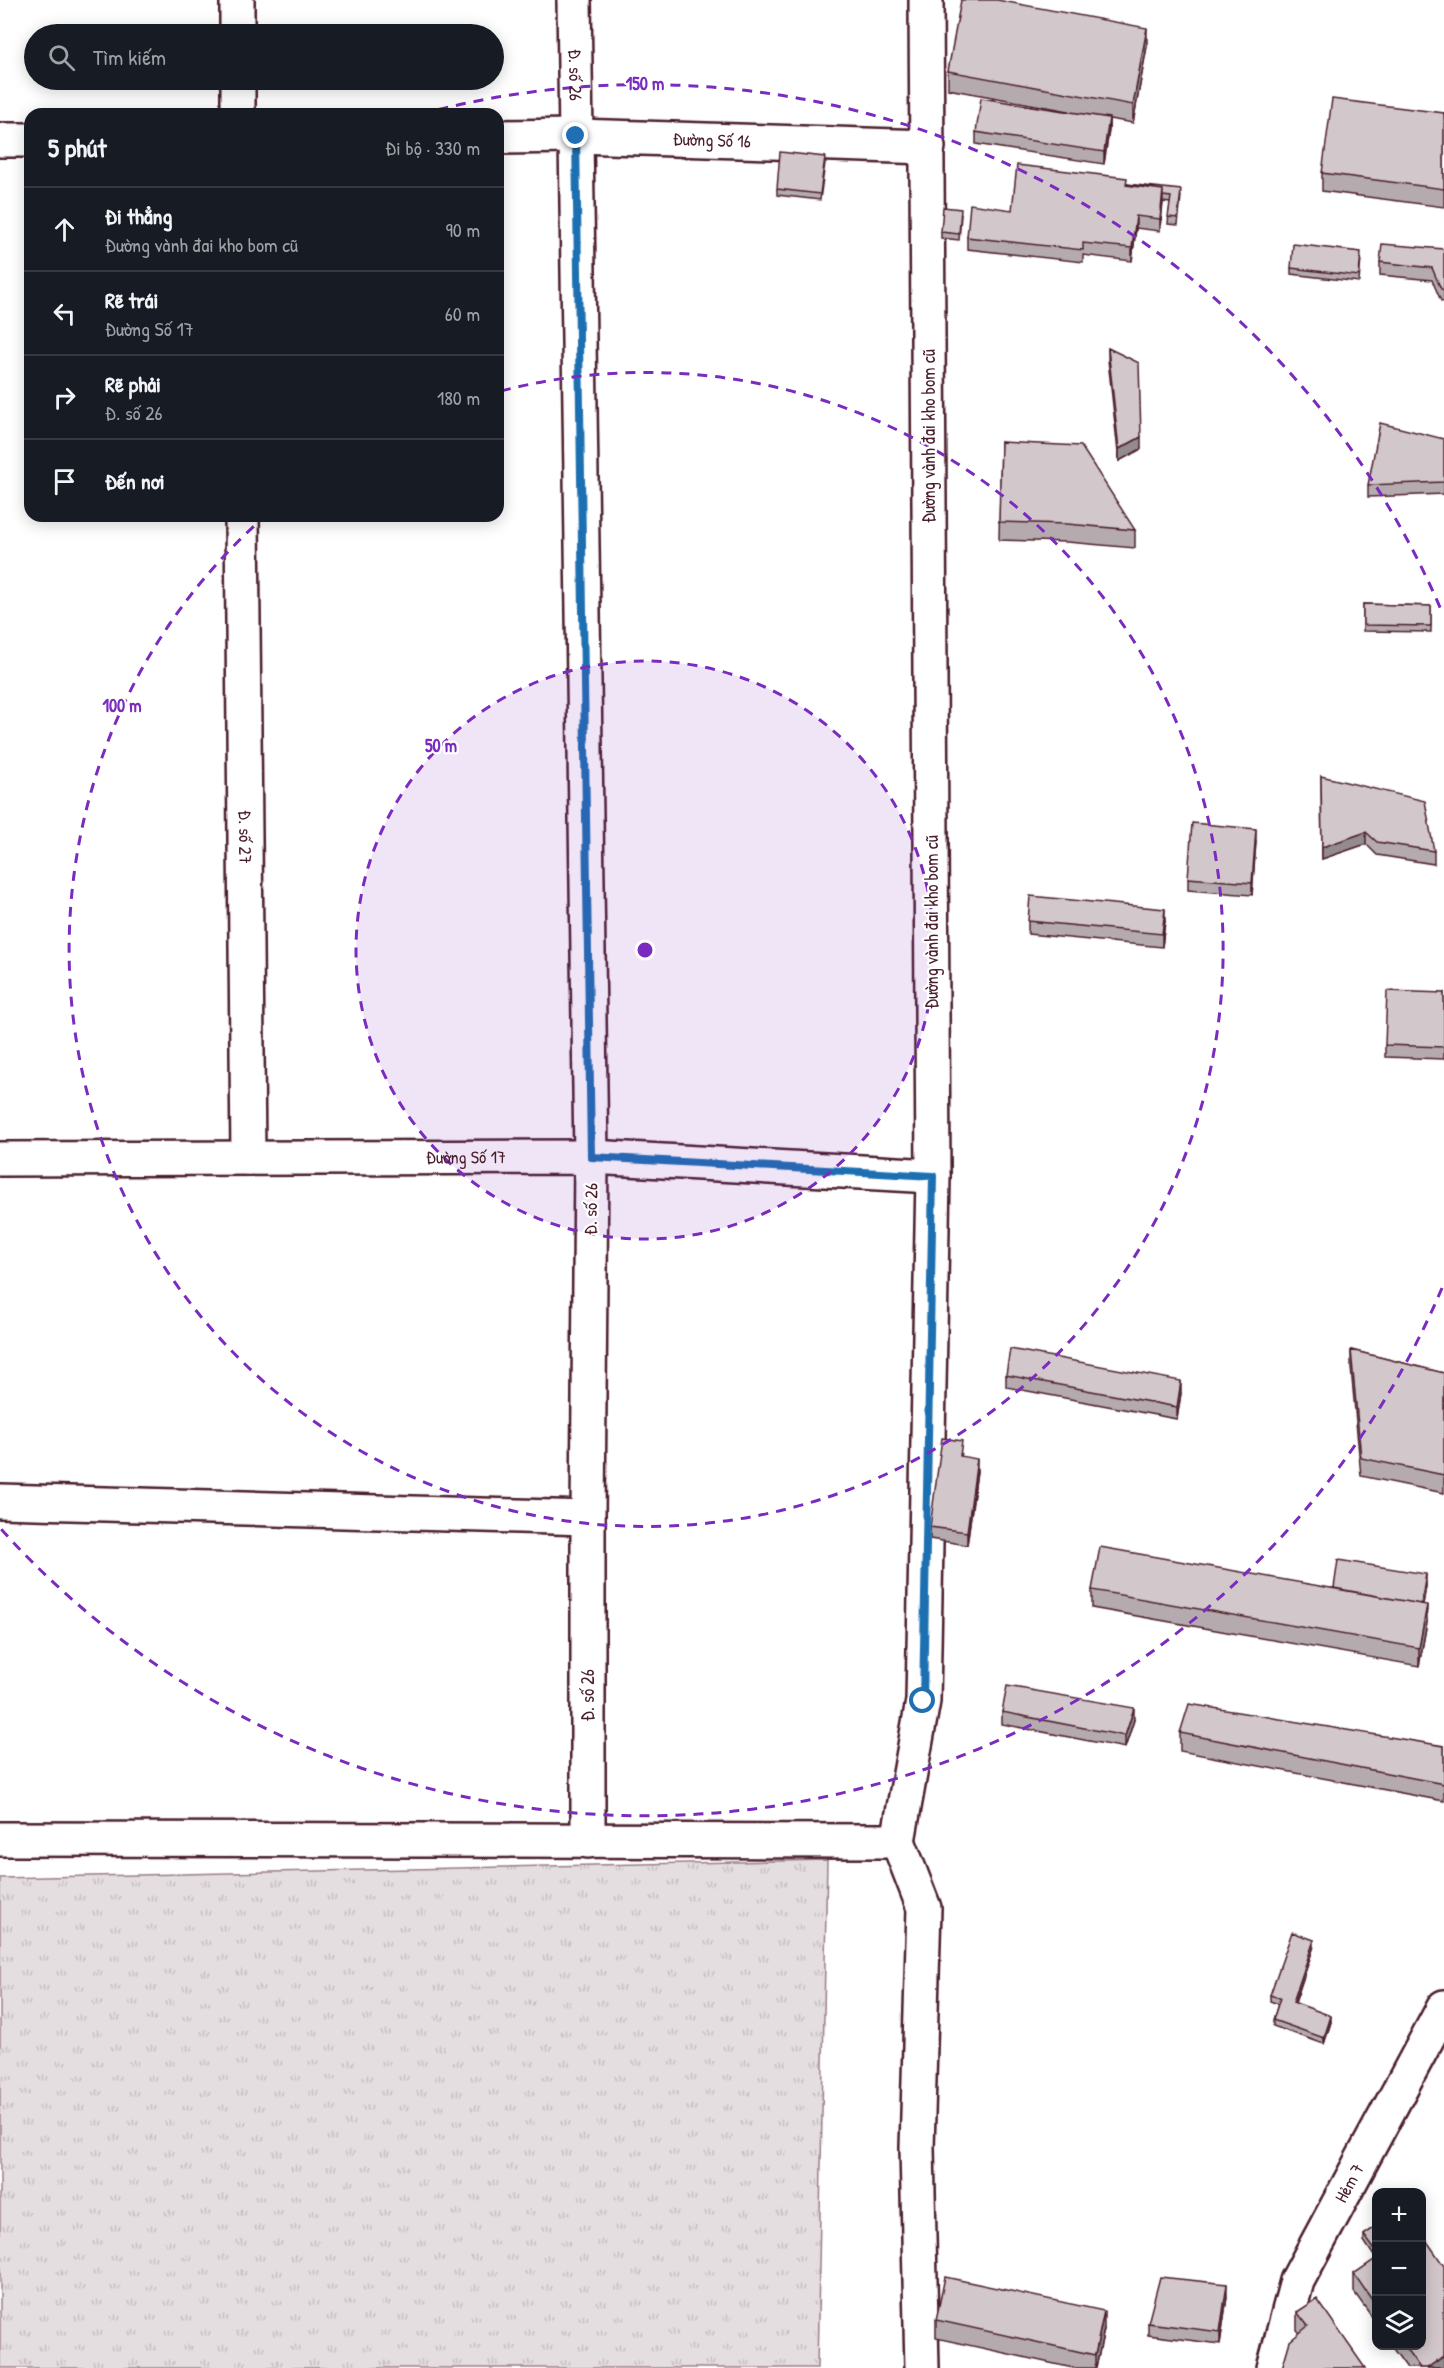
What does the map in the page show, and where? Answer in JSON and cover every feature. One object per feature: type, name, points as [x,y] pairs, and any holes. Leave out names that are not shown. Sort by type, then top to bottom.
[{"type":"street","points":[[237,0],[237,24]]},
{"type":"street","name":"Đ. số 26","points":[[574,0],[591,1157],[588,1841]]},
{"type":"street","name":"Đường vành đai kho bom cũ","points":[[898,1841],[923,1701],[933,1176],[926,0]]},
{"type":"street","points":[[238,90],[238,108]]},
{"type":"street","name":"Đường Số 16","points":[[504,137],[576,136],[928,147]]},
{"type":"street","points":[[0,140],[24,140]]},
{"type":"street","name":"Đ. số 27","points":[[242,522],[248,1158]]},
{"type":"street","name":"Đường Số 17","points":[[0,1159],[591,1157],[933,1176]]},
{"type":"street","points":[[0,1501],[588,1518]]},
{"type":"street","points":[[0,1839],[898,1841],[924,1908],[917,2148],[922,2368]]},
{"type":"street","name":"Hẻm 7","points":[[1274,2368],[1297,2282],[1444,2007]]},
{"type":"green space","points":[[827,1860],[817,2368],[0,2368],[0,1878]]},
{"type":"building","points":[[961,0],[997,0],[1147,28],[1133,105],[948,71]]},
{"type":"building","points":[[981,98],[1109,118],[1104,152],[976,132]]},
{"type":"building","points":[[1332,99],[1444,113],[1444,189],[1322,173]]},
{"type":"building","points":[[780,152],[825,157],[820,194],[777,189]]},
{"type":"building","points":[[1017,165],[1127,178],[1126,185],[1163,190],[1160,219],[1136,216],[1132,248],[1083,243],[1083,250],[967,237],[970,204],[1012,210]]},
{"type":"building","points":[[1127,184],[1181,190],[1178,218],[1168,217],[1171,197],[1163,196],[1163,190]]},
{"type":"building","points":[[943,207],[961,209],[959,234],[941,232]]},
{"type":"building","points":[[1293,244],[1361,252],[1359,276],[1291,268]]},
{"type":"building","points":[[1382,244],[1444,249],[1444,290],[1441,289],[1432,268],[1380,262]]},
{"type":"building","points":[[1108,348],[1139,363],[1141,437],[1119,449]]},
{"type":"building","points":[[1380,423],[1444,439],[1444,482],[1368,485]]},
{"type":"building","points":[[1001,442],[1081,446],[1135,530],[1067,524],[999,522]]},
{"type":"building","points":[[1363,604],[1431,606],[1431,626],[1363,625]]},
{"type":"building","points":[[1321,776],[1425,801],[1434,851],[1377,842],[1366,832],[1322,847]]},
{"type":"building","points":[[1192,823],[1256,829],[1252,883],[1188,878]]},
{"type":"building","points":[[1030,896],[1165,909],[1162,934],[1028,921]]},
{"type":"building","points":[[1387,991],[1444,993],[1444,1047],[1385,1045]]},
{"type":"building","points":[[1010,1349],[1181,1381],[1177,1407],[1006,1375]]},
{"type":"building","points":[[1351,1350],[1444,1373],[1444,1475],[1361,1458]]},
{"type":"building","points":[[942,1438],[962,1441],[960,1456],[977,1459],[967,1532],[930,1527]]},
{"type":"building","points":[[1100,1547],[1427,1605],[1419,1648],[1092,1590]]},
{"type":"building","points":[[1338,1560],[1426,1574],[1421,1604],[1334,1588]]},
{"type":"building","points":[[1007,1686],[1134,1708],[1125,1736],[1002,1712]]},
{"type":"building","points":[[1189,1704],[1444,1746],[1444,1784],[1180,1733]]},
{"type":"building","points":[[1292,1932],[1314,1940],[1293,2002],[1331,2016],[1324,2038],[1273,2020],[1280,1998],[1270,1995]]},
{"type":"building","points":[[1372,2229],[1372,2246],[1364,2235]]},
{"type":"building","points":[[1426,2240],[1444,2266],[1444,2356],[1427,2368],[1420,2368],[1407,2350],[1426,2350]]},
{"type":"building","points":[[1372,2261],[1372,2300],[1354,2274]]},
{"type":"building","points":[[945,2277],[1104,2311],[1095,2355],[936,2320]]},
{"type":"building","points":[[1160,2277],[1227,2284],[1220,2332],[1148,2323]]},
{"type":"building","points":[[1317,2299],[1365,2368],[1282,2368],[1290,2341],[1308,2326],[1297,2312]]},
{"type":"route","points":[[576,136],[591,1157],[933,1176],[923,1701]]}]
